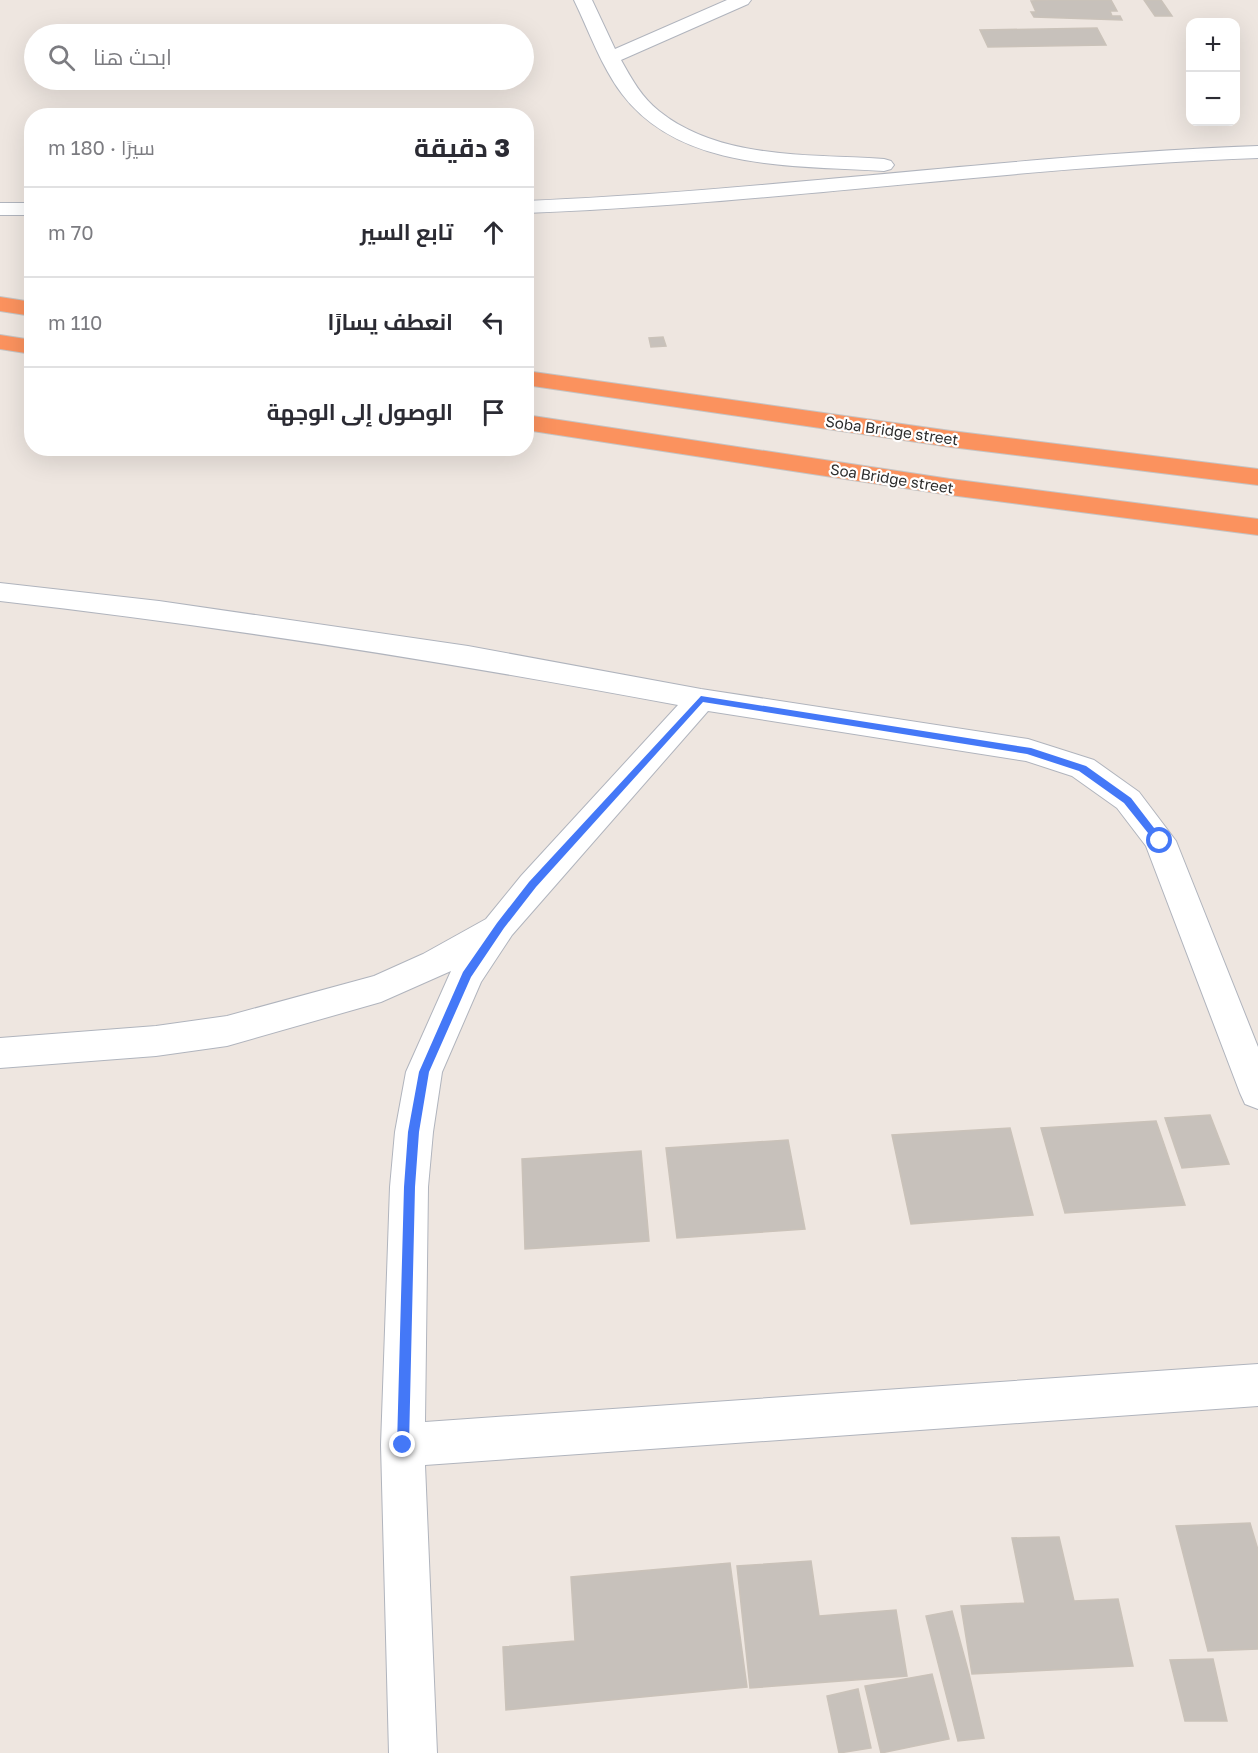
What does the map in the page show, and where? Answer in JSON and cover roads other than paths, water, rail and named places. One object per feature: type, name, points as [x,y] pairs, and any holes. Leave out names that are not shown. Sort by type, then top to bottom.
[{"type":"highway","points":[[0,304],[24,308]]},
{"type":"highway","points":[[0,342],[24,346]]},
{"type":"highway","name":"Soba Bridge street","points":[[534,379],[1258,477]]},
{"type":"highway","points":[[571,429],[590,387]]},
{"type":"highway","points":[[716,451],[729,407]]},
{"type":"highway","name":"Soa Bridge street","points":[[534,423],[950,487],[1258,527]]},
{"type":"street","points":[[583,0],[630,92],[653,116],[676,133],[712,146],[752,155],[969,173]]},
{"type":"street","points":[[612,57],[742,0]]},
{"type":"street","points":[[534,207],[649,200],[1163,154],[1258,152]]},
{"type":"street","points":[[0,209],[24,209]]},
{"type":"street","points":[[0,592],[159,610],[468,656],[701,699],[1028,750],[1083,768],[1128,800],[1160,841],[1258,1093]]},
{"type":"street","points":[[413,1753],[403,1445],[409,1187],[414,1132],[424,1072],[467,975],[500,926],[533,885],[701,699]]},
{"type":"street","points":[[0,1053],[156,1041],[227,1031],[381,988],[435,964],[500,926]]},
{"type":"street","points":[[403,1445],[1258,1385]]}]
